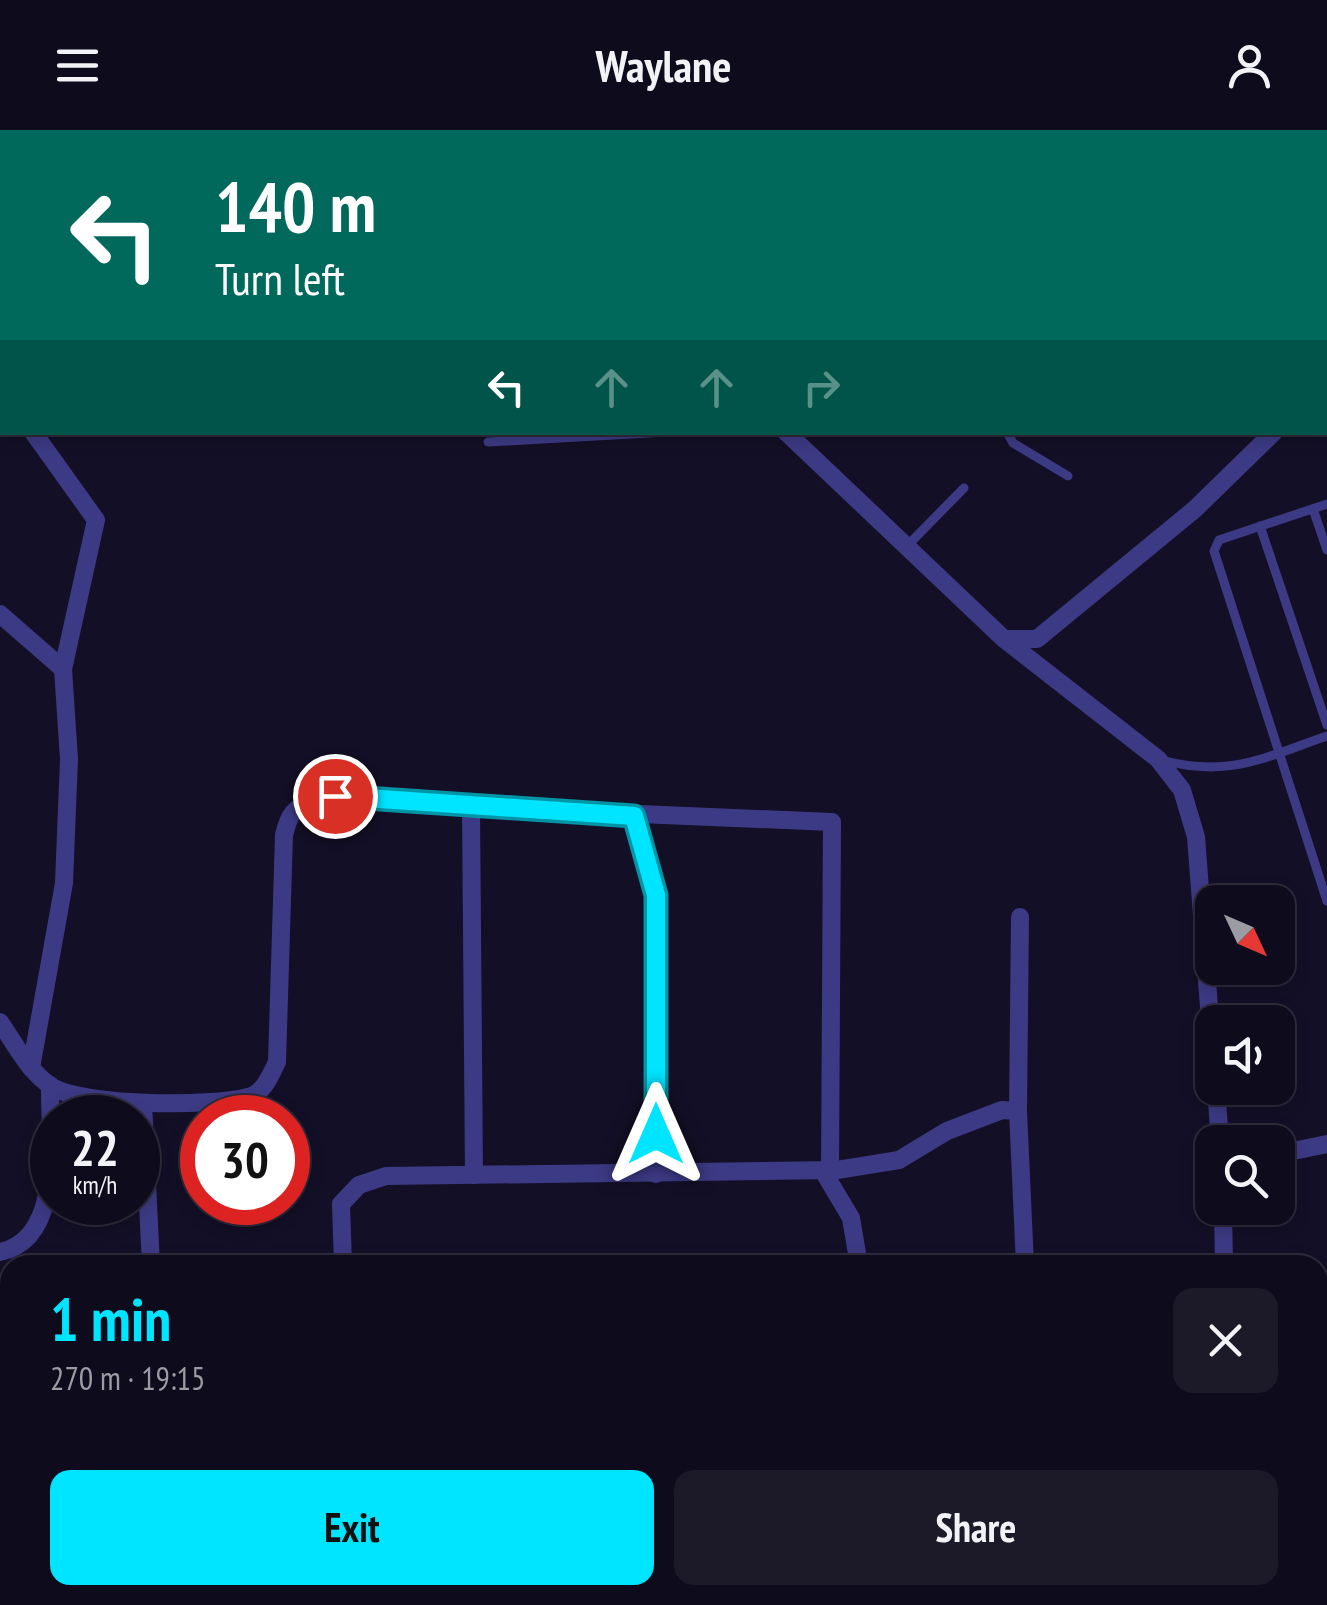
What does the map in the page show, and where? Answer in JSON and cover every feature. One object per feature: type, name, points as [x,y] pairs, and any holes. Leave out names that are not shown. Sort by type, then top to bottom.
[{"type":"street","points":[[31,1068],[64,883],[69,759],[63,669],[96,520],[35,435]]},
{"type":"street","points":[[789,435],[1004,640],[1158,760],[1182,790],[1196,836],[1209,1005]]},
{"type":"street","points":[[1004,640],[1037,639],[1195,508],[1271,435]]},
{"type":"street","points":[[0,614],[63,669]]},
{"type":"street","points":[[160,1102],[250,1097],[267,1083],[277,1062],[284,835],[289,818],[300,806],[335,796],[634,816],[832,822],[826,1171],[851,1218],[858,1255]]},
{"type":"street","points":[[471,807],[474,1175]]},
{"type":"street","points":[[634,816],[656,895],[656,1174]]},
{"type":"street","points":[[1020,917],[1018,1110],[1025,1255]]},
{"type":"street","points":[[0,1022],[31,1068],[50,1085],[70,1095]]},
{"type":"street","points":[[0,1252],[19,1243],[49,1201],[50,1085]]},
{"type":"street","points":[[343,1255],[341,1204],[359,1184],[386,1176],[826,1171],[899,1160],[947,1132],[1002,1110],[1018,1110]]},
{"type":"street","points":[[1295,1151],[1327,1144]]},
{"type":"street","points":[[151,1225],[151,1255]]},
{"type":"street","points":[[1223,1225],[1224,1255]]},
{"type":"lane","points":[[488,442],[658,435]]},
{"type":"lane","points":[[1008,435],[1013,444],[1068,476]]},
{"type":"lane","points":[[906,546],[964,488]]},
{"type":"lane","points":[[1327,504],[1219,540],[1214,551],[1327,900]]},
{"type":"lane","points":[[1314,509],[1327,550]]},
{"type":"lane","points":[[1260,526],[1327,726]]},
{"type":"lane","points":[[1158,760],[1200,770],[1233,766],[1327,736]]},
{"type":"route","points":[[335,796],[634,816],[656,895],[656,1134]]}]
